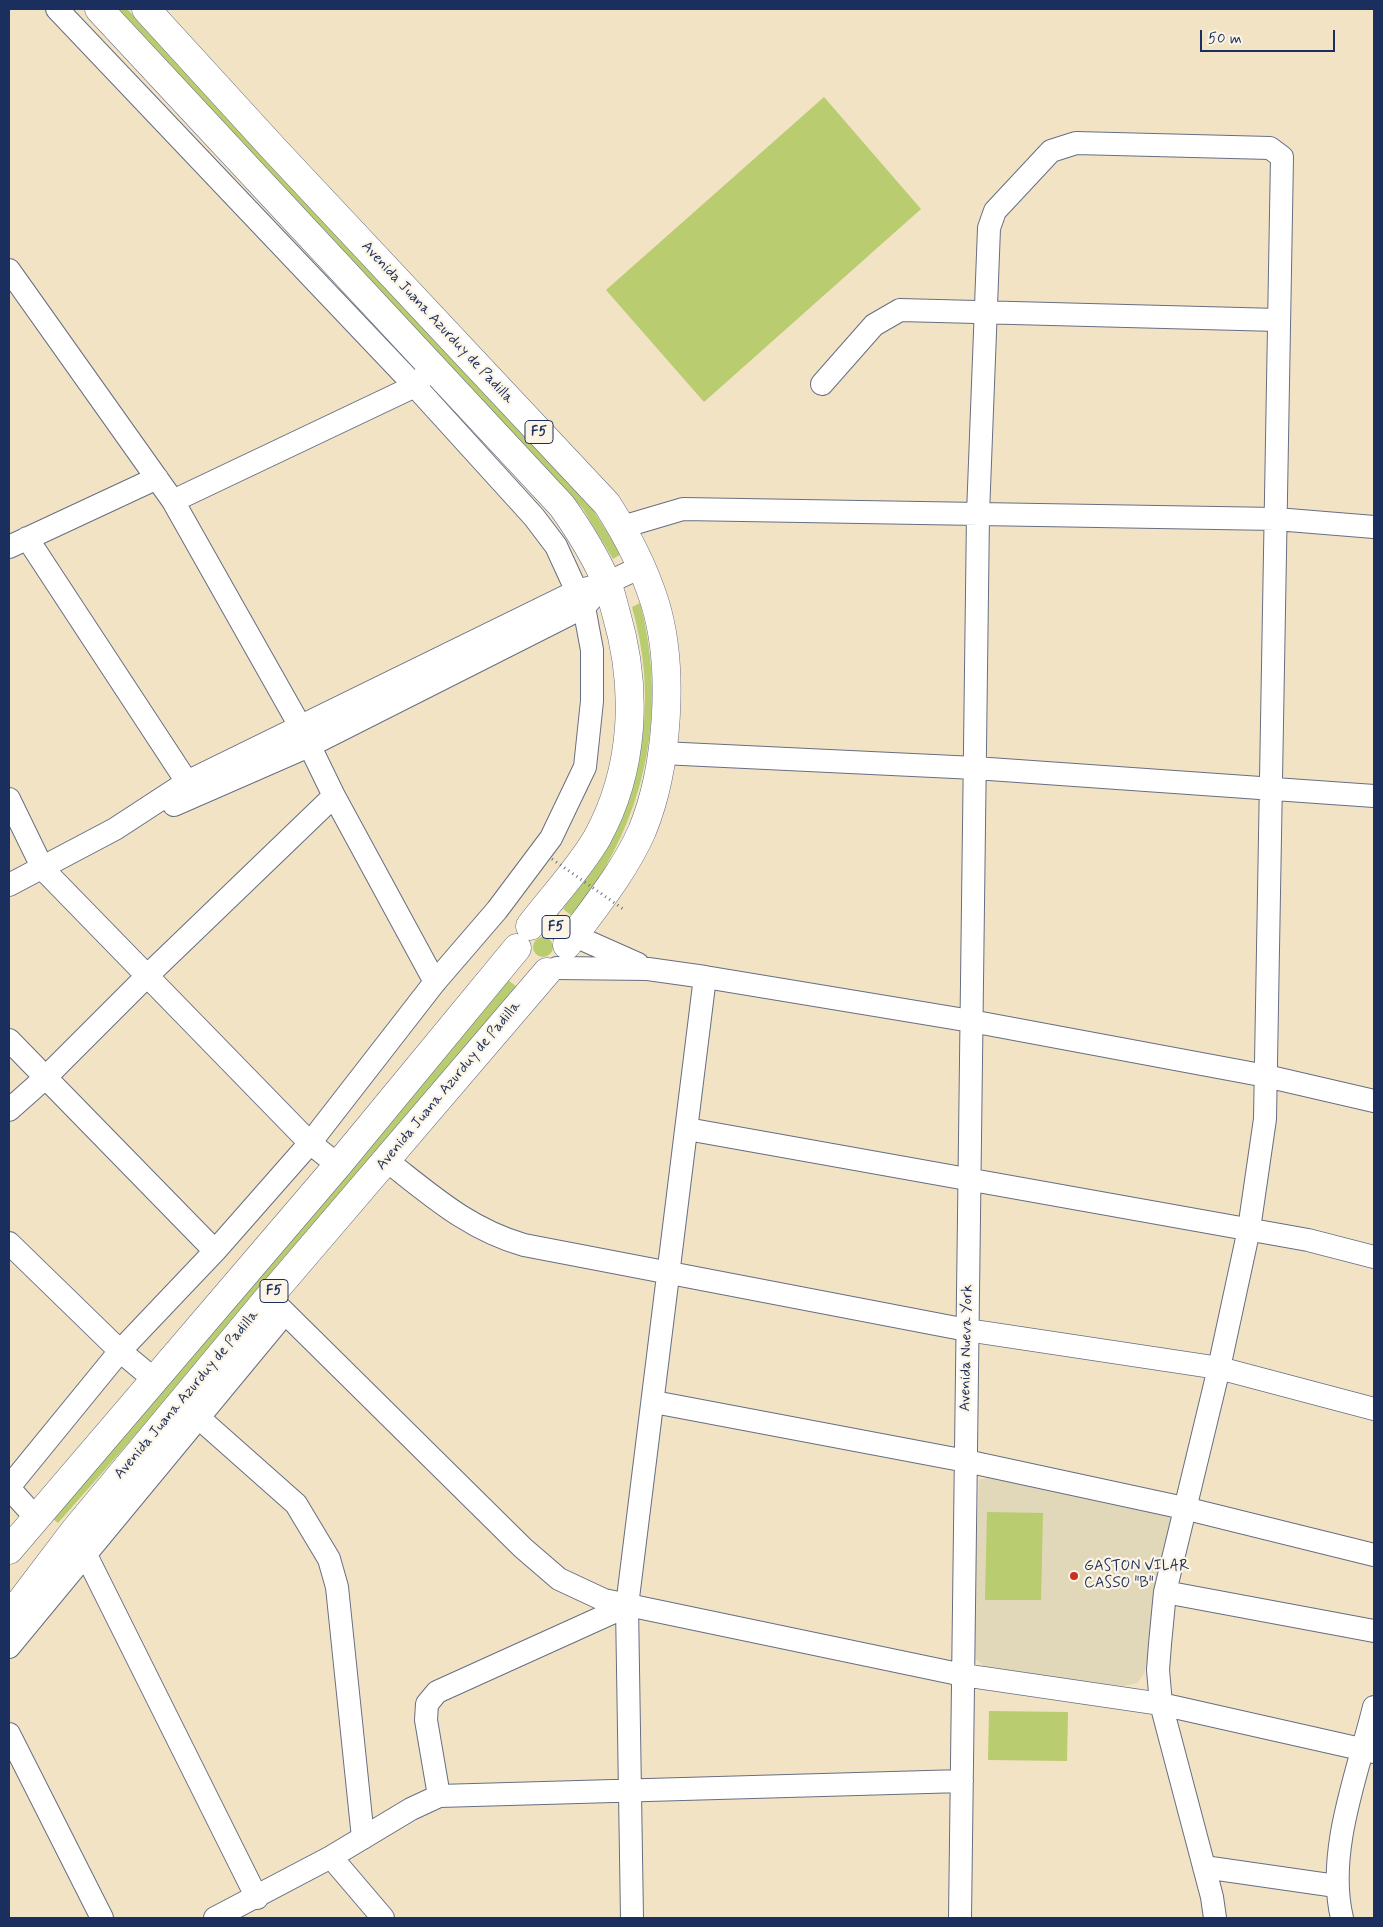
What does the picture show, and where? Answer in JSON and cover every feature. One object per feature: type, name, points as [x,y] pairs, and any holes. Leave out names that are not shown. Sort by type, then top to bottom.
[{"type":"highway","name":"F5","points":[[12,1547],[338,1165],[524,937],[596,840],[613,804],[624,766],[629,733],[630,686],[623,636],[607,582],[587,541],[562,506],[99,9]]},
{"type":"highway","name":"Avenida Juana Azurduy de Padilla","points":[[9,1617],[75,1530],[277,1305],[386,1160],[560,950],[616,876],[641,832],[653,798],[662,753],[666,703],[664,648],[655,604],[642,567],[622,527],[607,504],[287,163],[146,9]]},
{"type":"highway","name":"F5","points":[[524,937],[544,923],[560,950]]},
{"type":"highway","points":[[524,937],[522,963],[534,972],[560,950]]},
{"type":"highway","points":[[12,1547],[43,1570]]},
{"type":"street","points":[[36,1518],[9,1488],[120,1351],[215,1251],[310,1144],[435,982],[497,910],[551,838],[585,767],[592,701],[592,650],[580,599],[556,546],[534,517],[415,386],[57,9]]},
{"type":"street","name":"Avenida Nueva York","points":[[960,1918],[978,514],[989,228],[995,211],[1051,152],[1076,143],[1270,148],[1282,157],[1278,320]]},
{"type":"street","points":[[9,270],[173,501],[304,736],[334,796],[435,982]]},
{"type":"street","points":[[822,384],[874,325],[900,310],[1278,320],[1264,1119],[1249,1229],[1219,1368],[1165,1592],[1158,1670],[1161,1704],[1204,1867],[1215,1918]]},
{"type":"street","points":[[173,501],[415,386],[433,366]]},
{"type":"street","points":[[157,478],[18,543],[187,782]]},
{"type":"street","points":[[622,527],[683,508],[1276,519],[1374,528]]},
{"type":"street","points":[[9,885],[44,869],[115,829],[580,599],[607,582],[642,567]]},
{"type":"street","points":[[115,829],[187,782],[304,736]]},
{"type":"street","points":[[662,753],[975,768],[1374,796]]},
{"type":"street","points":[[9,1110],[45,1078],[147,976],[334,796]]},
{"type":"street","points":[[9,799],[44,869],[310,1144],[338,1165]]},
{"type":"street","points":[[560,950],[648,969]]},
{"type":"street","points":[[560,950],[648,969],[971,1021],[1266,1076],[1374,1101]]},
{"type":"street","points":[[632,1918],[627,1606],[670,1274],[705,978]]},
{"type":"street","points":[[9,1040],[215,1251]]},
{"type":"street","points":[[687,1129],[1249,1229],[1308,1240],[1374,1257]]},
{"type":"street","points":[[386,1160],[452,1212],[476,1227],[501,1239],[524,1245],[967,1330],[1219,1368],[1374,1409]]},
{"type":"street","points":[[9,1243],[120,1351],[155,1380]]},
{"type":"street","points":[[9,1647],[199,1418],[277,1305],[523,1548],[559,1579],[604,1600],[963,1675],[1161,1704],[1371,1756]]},
{"type":"street","points":[[654,1402],[966,1461],[1184,1508],[1374,1555]]},
{"type":"street","points":[[199,1418],[296,1504],[329,1559],[337,1587],[363,1838]]},
{"type":"street","points":[[75,1530],[86,1556],[257,1898]]},
{"type":"street","points":[[1165,1592],[1374,1631]]},
{"type":"street","points":[[439,1796],[426,1720],[427,1704],[437,1692],[627,1606]]},
{"type":"street","points":[[1342,1918],[1336,1886],[1337,1859],[1371,1756],[1374,1707]]},
{"type":"street","points":[[9,1734],[102,1918]]},
{"type":"street","points":[[215,1918],[257,1898],[331,1858],[411,1809],[439,1796],[631,1792],[962,1781]]},
{"type":"street","points":[[331,1858],[383,1918]]},
{"type":"street","points":[[1204,1867],[1336,1886]]},
{"type":"path","points":[[552,859],[623,909]]},
{"type":"shaded area","points":[[990,1477],[1165,1514],[1172,1520],[1174,1530],[1144,1674],[1137,1683],[1124,1686],[989,1671],[976,1659],[972,1648],[979,1480]]},
{"type":"green space","points":[[112,9],[127,9],[137,19],[310,208],[588,502],[621,554],[613,559],[583,509],[560,483]]},
{"type":"green space","points":[[824,97],[921,209],[704,402],[606,290]]},
{"type":"green space","points":[[640,603],[651,671],[652,706],[643,773],[633,806],[620,838],[604,869],[572,916],[563,909],[596,863],[616,826],[628,796],[637,765],[643,735],[645,704],[644,672],[640,640],[632,607]]},
{"type":"green space","points":[[539,937],[547,937],[553,943],[553,951],[547,957],[539,957],[533,951],[533,943]]},
{"type":"green space","points":[[508,980],[517,987],[212,1348],[58,1523],[52,1518]]},
{"type":"green space","points":[[987,1512],[1043,1513],[1041,1600],[985,1600]]},
{"type":"green space","points":[[989,1711],[1068,1712],[1067,1761],[988,1760]]},
{"type":"place","name":"GASTON VILAR CASSO \"B\"","points":[[1074,1576]]}]
